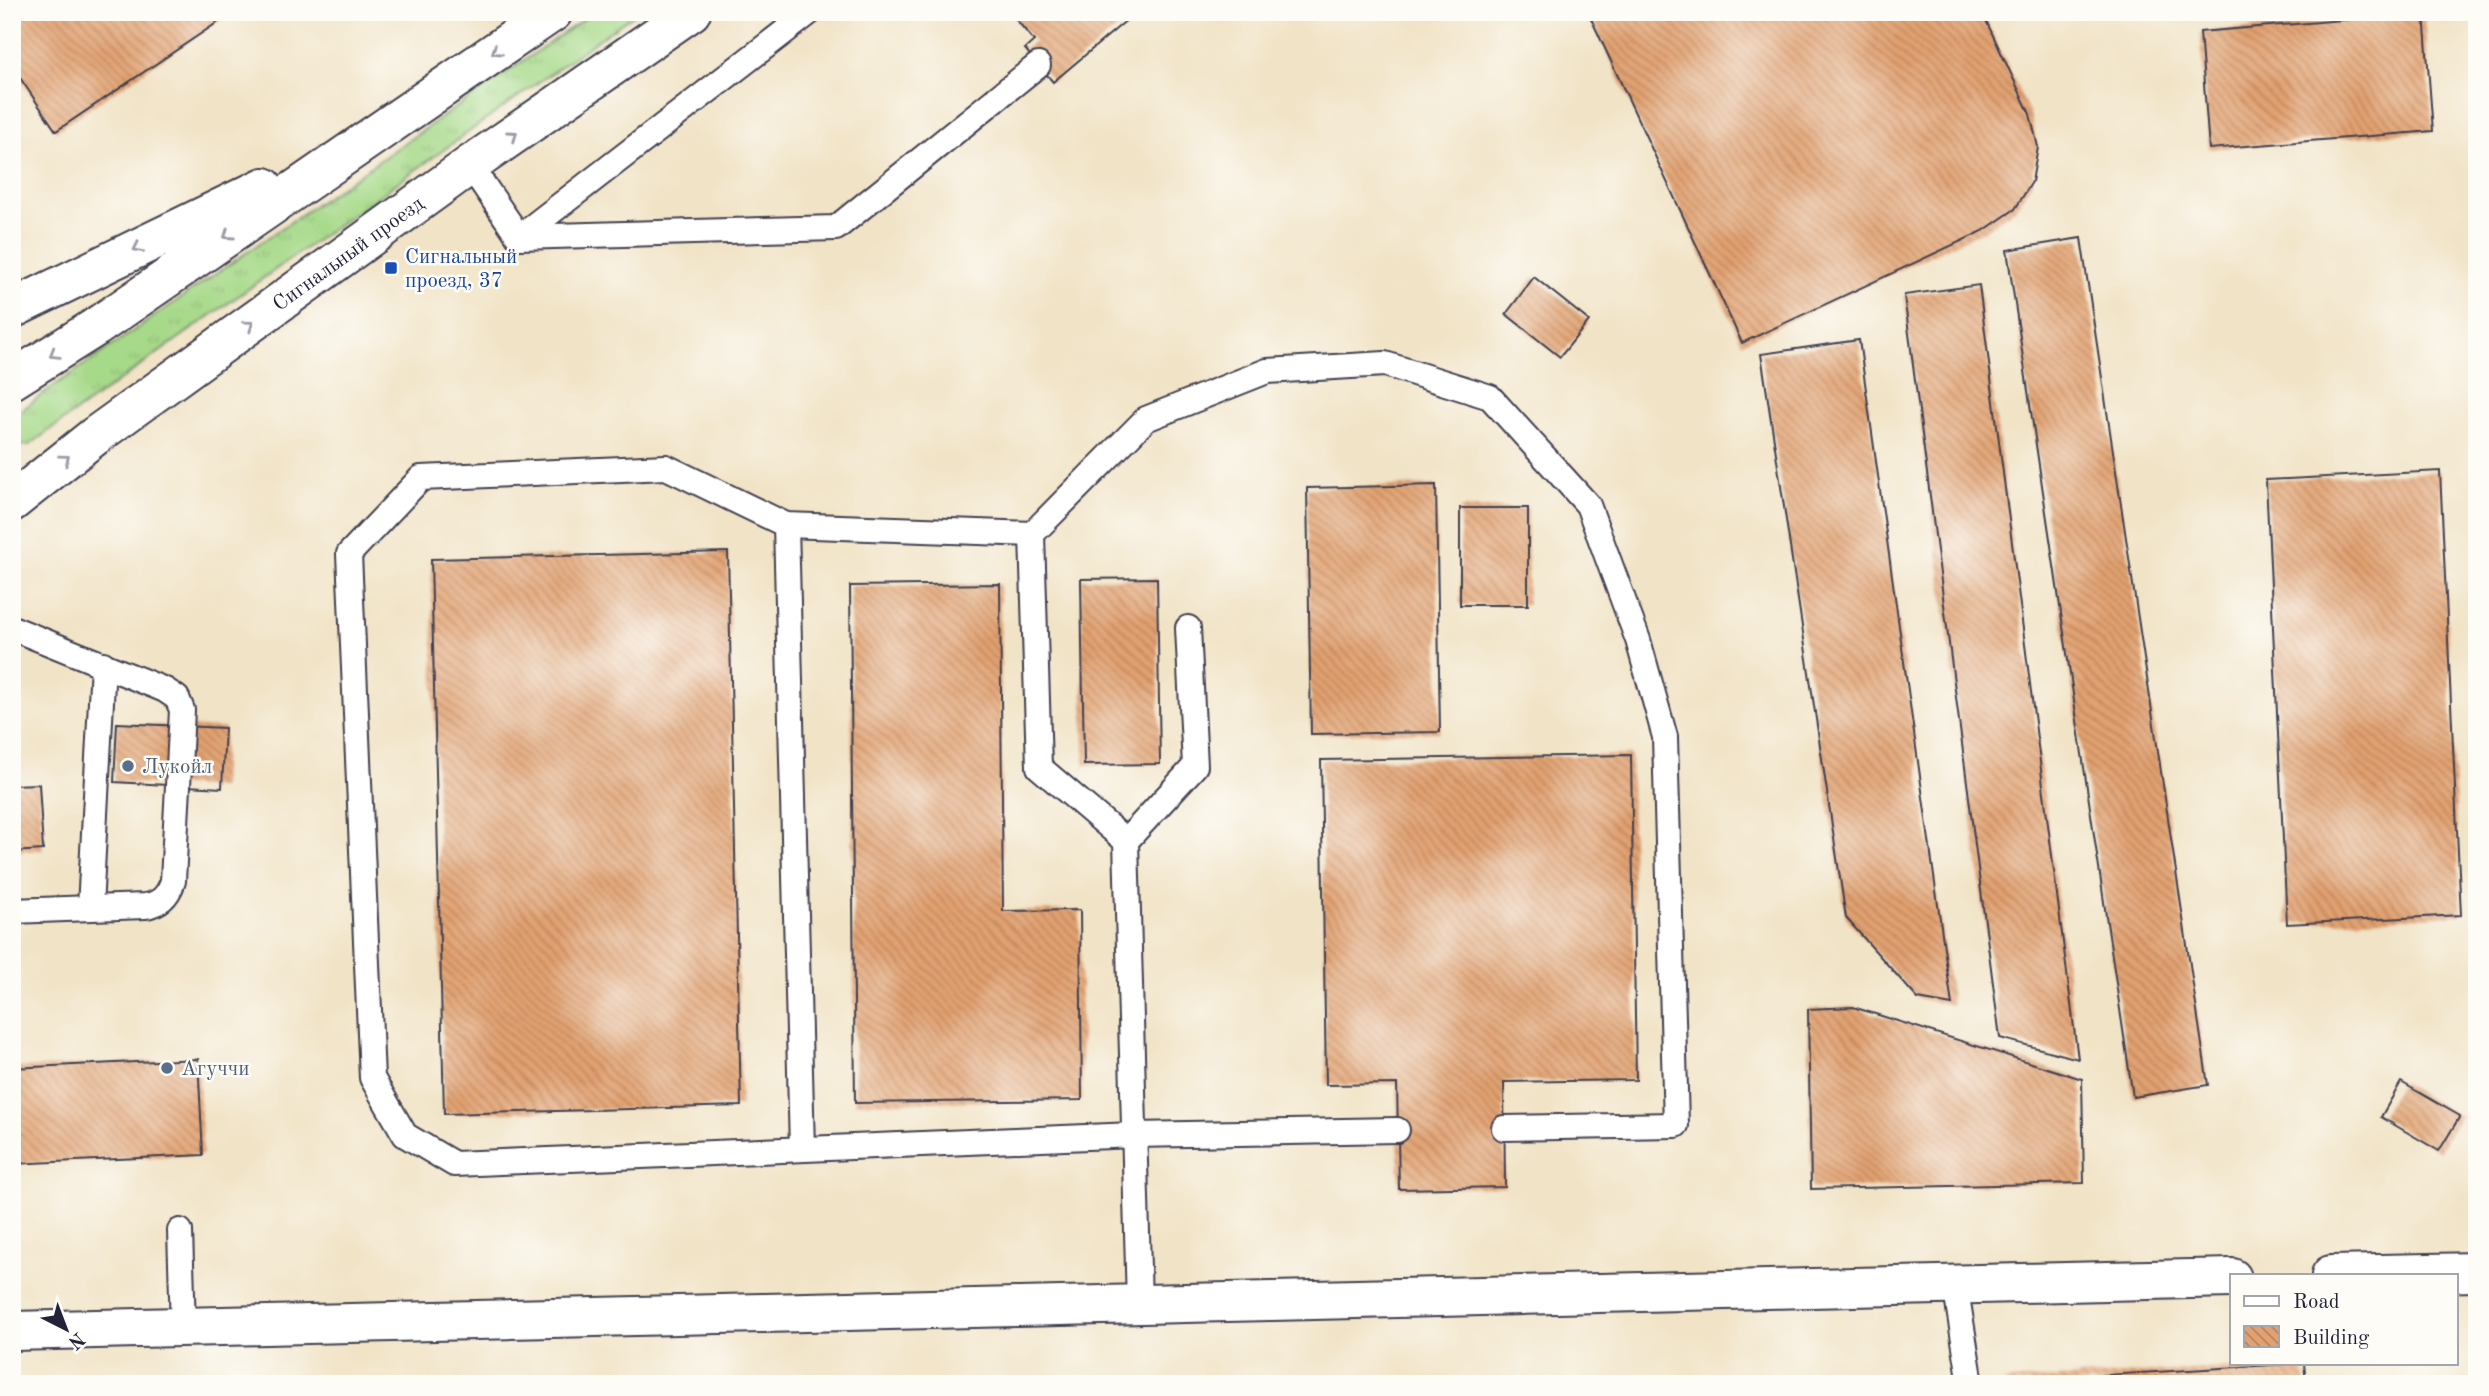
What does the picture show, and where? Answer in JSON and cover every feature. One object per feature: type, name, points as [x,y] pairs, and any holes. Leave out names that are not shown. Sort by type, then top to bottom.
[{"type":"street","points":[[12,380],[96,327],[552,12]]},
{"type":"street","name":"Сигнальный проезд","points":[[12,502],[96,436],[470,165],[691,12]]},
{"type":"street","points":[[12,309],[376,133]]},
{"type":"street","points":[[2380,1274],[2477,1272]]},
{"type":"street","points":[[12,1331],[2230,1278]]},
{"type":"lane","points":[[519,237],[810,12]]},
{"type":"lane","points":[[519,237],[836,228],[1038,65]]},
{"type":"lane","points":[[470,165],[519,237]]},
{"type":"lane","points":[[1126,841],[1039,767],[1032,534],[1146,418],[1267,371],[1385,363],[1490,397],[1588,505],[1638,640],[1665,737],[1676,1125],[1504,1128]]},
{"type":"lane","points":[[1032,534],[786,525],[666,467],[421,478],[349,554],[372,1079],[405,1135],[454,1164],[1134,1135],[1398,1130]]},
{"type":"lane","points":[[786,525],[802,1149]]},
{"type":"lane","points":[[12,628],[172,693],[182,710],[173,881],[167,896],[153,905],[12,911]]},
{"type":"lane","points":[[1139,1304],[1126,841],[1195,766],[1188,628]]},
{"type":"lane","points":[[90,908],[103,664]]},
{"type":"lane","points":[[180,1231],[183,1327]]},
{"type":"lane","points":[[1955,1284],[1971,1384]]},
{"type":"green space","points":[[594,12],[637,12],[29,445],[12,446],[12,418],[48,390]]},
{"type":"building","points":[[12,12],[233,12],[56,131],[12,66]]},
{"type":"building","points":[[1010,12],[1122,12],[1128,19],[1053,82],[1025,49],[1034,41]]},
{"type":"building","points":[[1588,12],[1982,12],[2030,114],[2038,147],[2032,182],[2015,209],[1983,231],[1742,343]]},
{"type":"building","points":[[2424,13],[2433,131],[2209,149],[2200,32]]},
{"type":"building","points":[[2081,238],[2208,1085],[2133,1097],[2007,250]]},
{"type":"building","points":[[1534,277],[1589,321],[1560,357],[1506,314]]},
{"type":"building","points":[[1979,285],[2078,1059],[2000,1038],[1904,295]]},
{"type":"building","points":[[1859,340],[1952,1005],[1918,999],[1846,918],[1761,354]]},
{"type":"building","points":[[2440,471],[2461,915],[2287,924],[2266,480]]},
{"type":"building","points":[[1436,485],[1440,732],[1311,734],[1307,488]]},
{"type":"building","points":[[1460,508],[1528,508],[1528,605],[1460,605]]},
{"type":"building","points":[[728,552],[741,1106],[444,1114],[431,559]]},
{"type":"building","points":[[1157,578],[1160,764],[1084,765],[1081,579]]},
{"type":"building","points":[[1000,584],[1003,911],[1080,910],[1082,1100],[855,1103],[850,586]]},
{"type":"building","points":[[117,723],[225,728],[222,788],[114,782]]},
{"type":"building","points":[[1631,755],[1636,1080],[1504,1082],[1505,1187],[1399,1189],[1397,1084],[1326,1085],[1321,760]]},
{"type":"building","points":[[39,784],[43,850],[12,852],[12,785]]},
{"type":"building","points":[[1853,1007],[2082,1079],[2084,1183],[1811,1189],[1808,1009]]},
{"type":"building","points":[[198,1059],[203,1155],[12,1164],[12,1068]]},
{"type":"building","points":[[2401,1082],[2460,1116],[2439,1151],[2381,1117]]},
{"type":"building","points":[[2304,1364],[2306,1384],[2005,1384],[2006,1381]]},
{"type":"place","name":"Сигнальный проезд, 37","points":[[391,268]]},
{"type":"place","name":"Лукойл","points":[[128,766]]},
{"type":"place","name":"Агуччи","points":[[167,1068]]}]
